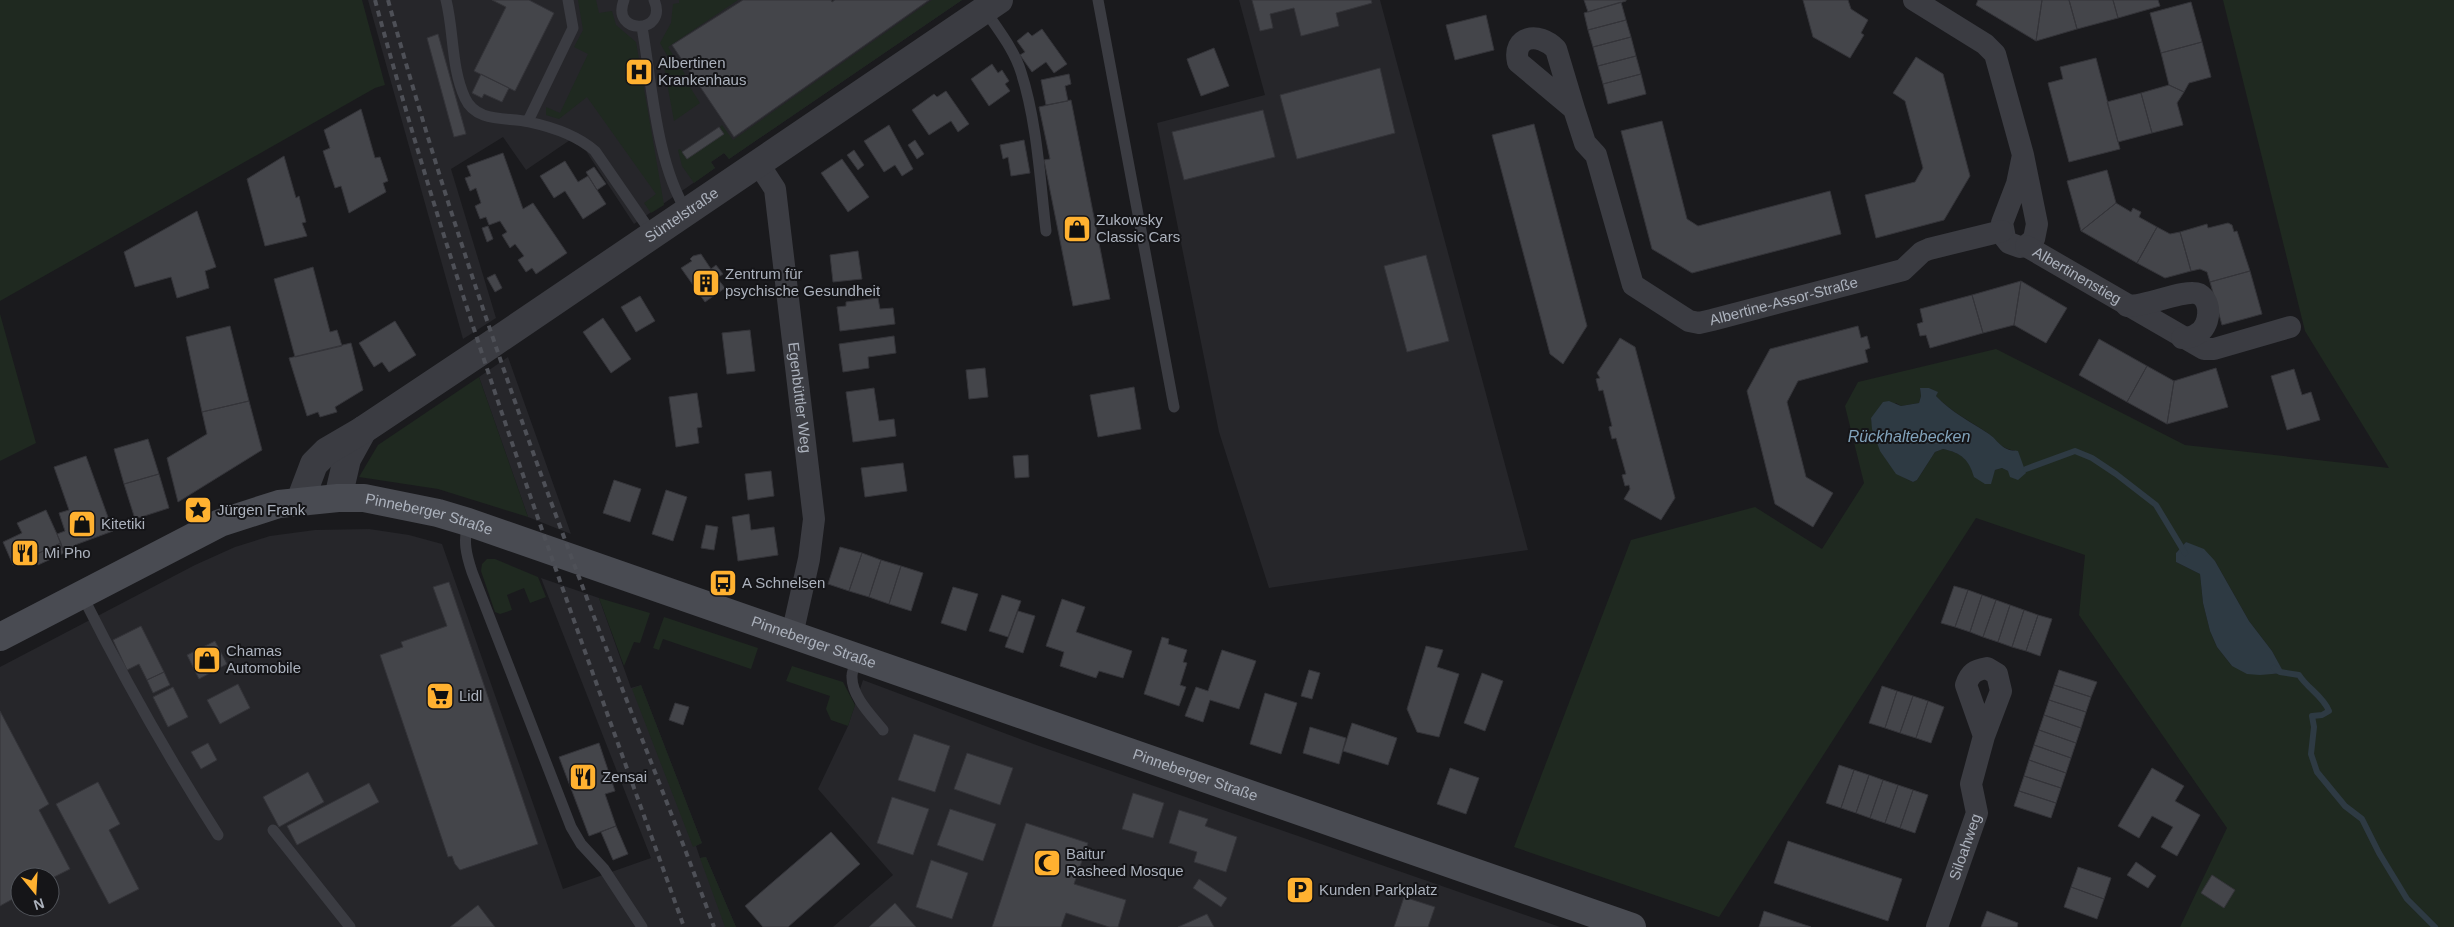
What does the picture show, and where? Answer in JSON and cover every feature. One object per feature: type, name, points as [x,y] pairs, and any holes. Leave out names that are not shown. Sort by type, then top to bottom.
[{"type":"main road","name":"Pinneberger Straße","points":[[0,637],[220,523],[264,508],[300,501],[338,498],[386,501],[468,522],[1632,927]]},
{"type":"street","points":[[1914,0],[1992,50],[1998,62],[2023,155],[2037,224],[2034,239],[2026,246],[2020,247],[2009,243],[2002,231],[2004,215],[2017,184],[2023,155]]},
{"type":"street","name":"Süntelstraße","points":[[300,501],[306,482],[319,458],[687,212],[993,3]]},
{"type":"street","name":"Albertine-Assor-Straße","points":[[1574,109],[1585,142],[1596,155],[1602,171],[1633,285],[1689,321],[1699,323],[1712,320],[1894,273],[1908,268],[1922,252],[1929,248],[2002,231]]},
{"type":"street","name":"Egenbüttler Weg","points":[[758,164],[775,189],[814,519],[809,559],[792,635]]},
{"type":"street","name":"Albertinenstieg","points":[[2026,246],[2182,338],[2209,350],[2290,327]]},
{"type":"street","name":"Albertinenstieg","points":[[2126,306],[2151,304],[2181,294],[2199,294],[2204,299],[2209,313],[2206,326],[2199,334],[2182,338]]},
{"type":"street","name":"Süntelstraße","points":[[338,498],[347,459],[363,430]]},
{"type":"street","name":"Siloahweg","points":[[1938,927],[1977,813],[1971,784],[1984,736]]},
{"type":"lane","points":[[446,0],[460,82],[468,104],[485,116],[528,121],[576,138],[595,151],[652,235]]},
{"type":"lane","points":[[528,121],[573,28],[568,0]]},
{"type":"lane","points":[[624,0],[622,13],[624,19],[636,27],[642,27],[654,19],[657,12],[654,0]]},
{"type":"lane","points":[[1098,0],[1174,406]]},
{"type":"lane","points":[[993,3],[1021,71],[1029,100],[1046,231]]},
{"type":"lane","points":[[642,27],[665,166],[676,194],[687,212]]},
{"type":"lane","points":[[468,522],[464,538],[465,550],[472,572],[571,827],[581,844],[604,869],[642,927]]},
{"type":"lane","points":[[82,595],[115,661],[185,784],[218,835]]},
{"type":"lane","points":[[858,658],[852,675],[853,685],[858,696],[883,730]]},
{"type":"lane","points":[[273,830],[350,927]]},
{"type":"shaded area","name":"Albertinen Krankenhaus","points":[[368,0],[962,0],[729,159],[724,153],[711,162],[715,168],[634,224],[586,151],[570,140],[526,170],[503,137],[451,169],[496,318],[463,339]]},
{"type":"shaded area","points":[[1239,0],[1380,0],[1528,550],[1269,588],[1219,432],[1157,123],[1265,95]]},
{"type":"shaded area","points":[[508,357],[571,534],[528,517],[479,377]]},
{"type":"shaded area","points":[[369,529],[409,535],[442,544],[563,889],[651,858],[541,578],[599,598],[631,688],[641,685],[702,843],[696,846],[700,858],[706,857],[736,927],[0,927],[0,667],[195,565],[235,547],[270,536],[315,530]]},
{"type":"shaded area","points":[[863,680],[1039,746],[1560,927],[833,927],[893,875],[818,789],[848,726]]},
{"type":"green space","points":[[0,0],[362,0],[385,85],[375,88],[0,301]]},
{"type":"green space","points":[[578,0],[596,0],[599,13],[612,11],[616,25],[636,42],[664,205],[651,213],[644,203],[656,194],[587,97],[559,119],[546,115],[546,107],[560,113],[588,54],[574,47],[583,30]]},
{"type":"green space","points":[[679,0],[738,0],[668,47],[700,103],[674,121],[663,61],[668,67],[672,64],[660,43],[671,23],[673,4],[679,3]]},
{"type":"green space","points":[[932,0],[962,0],[729,159],[724,153],[711,162],[715,168],[694,183],[682,166],[678,150],[680,149],[687,159],[722,125],[733,140]]},
{"type":"green space","points":[[2223,0],[2454,0],[2454,927],[2180,927],[2227,828],[2079,615],[2085,555],[1976,518],[1719,917],[1514,847],[1631,540],[1755,507],[1822,549],[1864,483],[1845,406],[1858,382],[1996,349],[2185,445],[2389,468],[2305,331]],"holes":[[[1929,388],[1937,392],[1936,396],[1942,402],[1989,434],[2003,447],[2015,450],[2008,471],[2002,468],[1995,470],[1991,479],[1972,471],[1971,466],[1961,456],[1943,449],[1935,452],[1917,480],[1913,482],[1904,477],[1890,464],[1879,447],[1871,418],[1896,403],[1901,406],[1919,403],[1920,389]],[[2186,542],[2215,561],[2249,621],[2272,651],[2283,672],[2274,674],[2232,666],[2217,647],[2210,631],[2203,603],[2200,574],[2176,562],[2176,553]]]},
{"type":"green space","points":[[0,314],[36,443],[0,461]]},
{"type":"green space","points":[[479,377],[528,517],[438,489],[359,477],[378,445]]},
{"type":"green space","points":[[487,559],[495,559],[538,577],[546,597],[530,603],[524,588],[507,595],[512,610],[500,614],[495,612],[481,571],[482,564]]},
{"type":"green space","points":[[599,598],[650,613],[640,643],[634,642],[624,666]]},
{"type":"green space","points":[[664,617],[758,648],[751,669],[663,639],[659,650],[653,648]]},
{"type":"green space","points":[[792,666],[843,682],[855,705],[848,726],[831,720],[826,709],[830,696],[786,681]]},
{"type":"green space","points":[[641,685],[702,843],[693,847],[632,689]]},
{"type":"green space","points":[[706,857],[736,927],[725,927],[700,858]]},
{"type":"water","name":"Rückhaltebecken","points":[[1920,388],[1929,388],[1938,392],[1936,396],[1955,412],[1989,434],[2004,448],[2018,451],[2026,473],[2018,480],[2010,477],[2008,471],[2002,468],[1995,470],[1991,484],[1985,484],[1974,477],[1970,466],[1964,458],[1943,449],[1935,452],[1917,480],[1913,482],[1896,474],[1880,451],[1872,429],[1871,418],[1883,402],[1889,401],[1901,406],[1919,403],[1921,396]]},
{"type":"water","points":[[2186,542],[2204,549],[2215,561],[2249,621],[2272,651],[2284,673],[2247,674],[2232,666],[2217,647],[2210,631],[2203,603],[2200,574],[2176,562],[2176,553]]},
{"type":"building","points":[[492,0],[529,0],[554,13],[515,91],[474,71],[506,7]]},
{"type":"building","name":"Albertinen Krankenhaus","points":[[743,0],[831,0],[832,2],[835,0],[929,0],[734,137],[672,45]]},
{"type":"building","points":[[1252,0],[1371,0],[1372,3],[1336,13],[1339,26],[1301,36],[1294,8],[1270,14],[1273,28],[1260,31]]},
{"type":"building","points":[[1584,0],[1626,0],[1626,1],[1588,12]]},
{"type":"building","points":[[1803,0],[1848,0],[1851,9],[1868,20],[1861,33],[1864,35],[1850,58],[1813,37]]},
{"type":"building","points":[[1978,0],[2042,0],[2036,41],[1976,5]]},
{"type":"building","points":[[2042,0],[2069,0],[2077,29],[2036,41]]},
{"type":"building","points":[[2069,0],[2113,0],[2118,18],[2077,29]]},
{"type":"building","points":[[2113,0],[2158,0],[2160,6],[2118,18]]},
{"type":"building","points":[[1621,2],[1626,20],[1588,30],[1584,13]]},
{"type":"building","points":[[2191,2],[2202,42],[2161,53],[2150,13]]},
{"type":"building","points":[[1486,15],[1494,50],[1455,60],[1446,25]]},
{"type":"building","points":[[1626,20],[1631,37],[1593,47],[1588,30]]},
{"type":"building","points":[[1042,29],[1067,64],[1054,73],[1046,62],[1032,72],[1020,55],[1025,52],[1017,41],[1028,32],[1032,36]]},
{"type":"building","points":[[438,34],[466,134],[454,137],[427,38]]},
{"type":"building","points":[[1631,37],[1636,56],[1598,66],[1593,47]]},
{"type":"building","points":[[2202,42],[2211,77],[2189,83],[2184,92],[2169,85],[2161,53]]},
{"type":"building","points":[[1214,48],[1229,86],[1201,96],[1187,59]]},
{"type":"building","points":[[1636,56],[1641,74],[1603,84],[1598,66]]},
{"type":"building","points":[[1916,57],[1943,74],[1970,176],[1944,220],[1876,238],[1865,195],[1915,182],[1923,168],[1905,101],[1893,93]]},
{"type":"building","points":[[2096,58],[2120,149],[2069,162],[2048,83],[2063,79],[2060,67]]},
{"type":"building","points":[[992,64],[998,73],[1002,70],[1009,81],[1005,84],[1010,91],[989,106],[971,79]]},
{"type":"building","points":[[1380,68],[1395,133],[1297,159],[1280,95]]},
{"type":"building","points":[[481,74],[509,88],[502,102],[484,94],[482,98],[472,93]]},
{"type":"building","points":[[1069,74],[1071,84],[1065,86],[1068,101],[1046,105],[1041,80]]},
{"type":"building","points":[[1641,74],[1646,94],[1608,104],[1603,84]]},
{"type":"building","points":[[2169,85],[2184,92],[2177,103],[2183,125],[2152,133],[2141,93]]},
{"type":"building","points":[[946,91],[969,124],[958,132],[951,121],[929,135],[912,110],[934,94],[937,97]]},
{"type":"building","points":[[2141,93],[2152,133],[2118,142],[2107,102]]},
{"type":"building","name":"Zukowsky Classic Cars","points":[[1071,100],[1110,299],[1073,306],[1044,160],[1050,159],[1039,107]]},
{"type":"building","points":[[361,109],[375,158],[380,157],[388,181],[383,183],[386,192],[349,213],[341,186],[335,188],[323,151],[330,148],[324,130]]},
{"type":"building","points":[[1263,110],[1275,157],[1184,180],[1172,132]]},
{"type":"building","points":[[1662,121],[1687,219],[1698,226],[1830,191],[1841,234],[1692,273],[1652,249],[1621,131]]},
{"type":"building","points":[[1534,124],[1587,326],[1563,364],[1550,354],[1492,135]]},
{"type":"building","points":[[889,125],[913,169],[902,176],[895,165],[884,172],[864,141]]},
{"type":"building","points":[[719,127],[724,134],[687,159],[682,152]]},
{"type":"building","points":[[915,140],[924,154],[917,159],[908,145]]},
{"type":"building","points":[[1024,140],[1030,173],[1011,176],[1008,157],[1003,159],[1000,145]]},
{"type":"building","points":[[854,150],[864,165],[858,170],[847,155]]},
{"type":"building","points":[[503,153],[523,209],[533,203],[567,253],[536,274],[532,268],[526,272],[518,260],[524,256],[515,244],[510,248],[502,235],[507,232],[500,221],[489,225],[486,217],[480,219],[475,206],[481,203],[476,188],[470,191],[465,178],[471,176],[467,166]]},
{"type":"building","points":[[284,156],[296,198],[299,196],[306,222],[302,223],[307,236],[265,246],[247,179]]},
{"type":"building","points":[[842,159],[869,197],[848,212],[821,173]]},
{"type":"building","points":[[565,161],[578,182],[588,176],[606,204],[583,219],[565,191],[554,198],[540,176]]},
{"type":"building","points":[[594,167],[606,184],[597,190],[586,172]]},
{"type":"building","points":[[2107,170],[2116,203],[2081,231],[2067,181]]},
{"type":"building","points":[[2116,203],[2131,212],[2133,208],[2141,212],[2139,217],[2157,227],[2137,263],[2081,231]]},
{"type":"building","points":[[197,211],[216,267],[205,271],[209,288],[177,298],[171,277],[135,287],[124,252]]},
{"type":"building","points":[[2228,223],[2232,225],[2234,232],[2237,231],[2250,271],[2210,282],[2207,272],[2200,269],[2191,271],[2180,232],[2207,224],[2208,228]]},
{"type":"building","points":[[488,226],[493,239],[487,242],[482,228]]},
{"type":"building","points":[[2157,227],[2170,234],[2180,232],[2191,271],[2165,278],[2137,263]]},
{"type":"building","points":[[858,251],[862,279],[833,282],[830,255]]},
{"type":"building","name":"Zentrum für psychische Gesundheit","points":[[701,254],[711,269],[716,265],[723,274],[717,278],[725,288],[705,302],[681,268],[692,261],[690,259],[693,256]]},
{"type":"building","points":[[1426,255],[1449,341],[1407,352],[1384,266]]},
{"type":"building","points":[[313,267],[330,332],[337,330],[342,346],[295,357],[274,279]]},
{"type":"building","points":[[2250,271],[2262,314],[2222,325],[2210,282]]},
{"type":"building","points":[[495,274],[502,288],[495,292],[487,278]]},
{"type":"building","points":[[2021,281],[2067,308],[2046,343],[2014,325]]},
{"type":"building","points":[[2021,281],[2014,325],[1983,333],[1972,295]]},
{"type":"building","points":[[1972,295],[1983,333],[1930,348],[1926,335],[1920,336],[1917,324],[1923,322],[1920,309]]},
{"type":"building","points":[[640,296],[655,321],[636,332],[621,307]]},
{"type":"building","points":[[878,298],[880,309],[893,308],[895,324],[840,331],[837,307],[846,306],[846,302]]},
{"type":"building","points":[[603,318],[631,359],[611,373],[583,332]]},
{"type":"building","points":[[395,321],[416,355],[389,372],[382,362],[374,367],[359,343]]},
{"type":"building","points":[[230,326],[249,401],[202,412],[186,337]]},
{"type":"building","points":[[1858,326],[1861,338],[1867,336],[1870,348],[1865,350],[1868,362],[1798,381],[1787,402],[1806,477],[1833,493],[1813,527],[1775,504],[1747,391],[1770,349]]},
{"type":"building","points":[[750,330],[755,371],[727,374],[722,333]]},
{"type":"building","points":[[894,336],[896,353],[868,357],[869,368],[843,372],[839,344]]},
{"type":"building","points":[[1620,338],[1635,347],[1675,498],[1661,520],[1624,499],[1630,489],[1629,485],[1625,486],[1622,475],[1626,474],[1616,438],[1612,439],[1609,427],[1612,426],[1603,390],[1599,391],[1596,379],[1600,378],[1597,373]]},
{"type":"building","points":[[2099,339],[2147,366],[2127,402],[2079,375]]},
{"type":"building","points":[[351,343],[363,390],[335,407],[337,412],[320,417],[318,412],[307,416],[289,358]]},
{"type":"building","points":[[2147,366],[2174,381],[2167,424],[2127,402]]},
{"type":"building","points":[[985,368],[988,397],[969,399],[966,370]]},
{"type":"building","points":[[2216,368],[2228,407],[2167,424],[2174,381]]},
{"type":"building","points":[[2294,369],[2302,395],[2311,392],[2320,420],[2287,430],[2271,376]]},
{"type":"building","points":[[1134,387],[1141,429],[1098,437],[1090,395]]},
{"type":"building","points":[[874,388],[879,421],[894,419],[896,436],[853,442],[846,392]]},
{"type":"building","points":[[697,393],[702,427],[697,428],[699,443],[676,447],[669,397]]},
{"type":"building","points":[[249,401],[262,450],[178,502],[167,458],[207,434],[202,412]]},
{"type":"building","points":[[148,439],[159,474],[124,484],[114,449]]},
{"type":"building","points":[[1028,455],[1029,477],[1015,478],[1013,456]]},
{"type":"building","points":[[86,456],[113,531],[75,545],[76,549],[64,553],[57,534],[65,531],[59,513],[69,510],[54,467]]},
{"type":"building","points":[[903,463],[907,491],[865,497],[861,468]]},
{"type":"building","points":[[771,471],[774,496],[748,500],[745,474]]},
{"type":"building","points":[[159,474],[169,508],[135,519],[124,484]]},
{"type":"building","points":[[614,480],[641,489],[630,522],[603,513]]},
{"type":"building","points":[[666,490],[687,497],[673,541],[652,534]]},
{"type":"building","points":[[46,510],[61,543],[13,565],[3,542],[22,533],[17,523]]},
{"type":"building","points":[[749,514],[751,530],[774,527],[778,555],[738,561],[732,517]]},
{"type":"building","points":[[706,525],[718,527],[714,550],[701,548]]},
{"type":"building","points":[[61,543],[64,553],[38,565],[34,555]]},
{"type":"building","points":[[840,547],[862,553],[849,591],[828,584]]},
{"type":"building","points":[[862,553],[881,560],[869,597],[849,591]]},
{"type":"building","points":[[881,560],[901,566],[889,604],[869,597]]},
{"type":"building","points":[[901,566],[923,573],[911,611],[889,604]]},
{"type":"building","name":"Lidl","points":[[449,582],[538,844],[460,870],[452,856],[448,857],[380,655],[403,647],[401,642],[447,626],[433,587]]},
{"type":"building","points":[[1954,586],[1968,590],[1955,627],[1941,623]]},
{"type":"building","points":[[953,587],[978,594],[966,631],[941,623]]},
{"type":"building","points":[[1968,590],[1982,595],[1970,632],[1955,627]]},
{"type":"building","points":[[1002,595],[1021,601],[1008,637],[989,631]]},
{"type":"building","points":[[1982,595],[1996,600],[1983,637],[1970,632]]},
{"type":"building","points":[[1062,599],[1085,607],[1076,632],[1132,651],[1123,678],[1099,671],[1096,678],[1060,666],[1064,652],[1046,646]]},
{"type":"building","points":[[1996,600],[2010,605],[1998,642],[1983,637]]},
{"type":"building","points":[[2010,605],[2024,610],[2012,647],[1998,642]]},
{"type":"building","points":[[2024,610],[2038,615],[2026,651],[2012,647]]},
{"type":"building","points":[[1018,611],[1035,616],[1023,653],[1005,647]]},
{"type":"building","points":[[2038,615],[2052,619],[2040,656],[2026,651]]},
{"type":"building","points":[[141,626],[164,672],[147,680],[139,664],[127,670],[113,640]]},
{"type":"building","points":[[1162,637],[1169,639],[1168,644],[1187,650],[1183,662],[1187,663],[1180,685],[1186,687],[1179,706],[1144,694]]},
{"type":"building","name":"Chamas Automobile","points":[[215,641],[227,664],[199,679],[187,655]]},
{"type":"building","points":[[1426,646],[1443,650],[1437,667],[1459,674],[1439,737],[1417,732],[1407,709]]},
{"type":"building","points":[[1222,650],[1256,661],[1239,709],[1210,700],[1203,722],[1185,716],[1196,687],[1208,691]]},
{"type":"building","points":[[1309,670],[1320,673],[1312,699],[1301,696]]},
{"type":"building","points":[[2059,670],[2097,682],[2091,697],[2054,685]]},
{"type":"building","points":[[164,672],[170,685],[153,693],[147,680]]},
{"type":"building","points":[[1482,673],[1503,681],[1485,731],[1464,723]]},
{"type":"building","points":[[238,684],[250,708],[220,724],[207,700]]},
{"type":"building","points":[[2054,685],[2091,697],[2086,712],[2049,700]]},
{"type":"building","points":[[1882,686],[1897,691],[1885,728],[1869,723]]},
{"type":"building","points":[[173,687],[188,717],[168,727],[153,697]]},
{"type":"building","points":[[1897,691],[1913,696],[1900,733],[1885,728]]},
{"type":"building","points":[[1265,693],[1297,703],[1281,754],[1250,744]]},
{"type":"building","points":[[1913,696],[1928,701],[1916,738],[1900,733]]},
{"type":"building","points":[[2049,700],[2086,712],[2081,728],[2044,715]]},
{"type":"building","points":[[1928,701],[1944,707],[1931,743],[1916,738]]},
{"type":"building","points":[[675,703],[689,707],[683,725],[669,720]]},
{"type":"building","points":[[0,711],[49,804],[39,810],[70,869],[60,874],[60,867],[10,867],[10,900],[0,906]]},
{"type":"building","points":[[2044,715],[2081,728],[2076,743],[2039,730]]},
{"type":"building","points":[[1352,723],[1397,738],[1388,765],[1343,751]]},
{"type":"building","points":[[1310,727],[1346,738],[1339,764],[1303,753]]},
{"type":"building","points":[[2039,730],[2076,743],[2071,758],[2034,745]]},
{"type":"building","points":[[914,734],[950,746],[935,792],[898,780]]},
{"type":"building","points":[[208,743],[217,760],[201,769],[191,752]]},
{"type":"building","points":[[599,743],[615,791],[605,794],[616,826],[589,836],[559,757]]},
{"type":"building","points":[[2034,745],[2071,758],[2066,773],[2029,760]]},
{"type":"building","points":[[967,753],[1013,768],[1000,805],[954,789]]},
{"type":"building","points":[[2029,760],[2066,773],[2061,788],[2024,776]]},
{"type":"building","points":[[1839,765],[1854,770],[1841,808],[1826,803]]},
{"type":"building","points":[[1450,768],[1479,778],[1466,814],[1437,804]]},
{"type":"building","points":[[2152,768],[2184,786],[2175,801],[2200,815],[2177,856],[2161,847],[2173,827],[2152,816],[2139,838],[2118,826]]},
{"type":"building","points":[[1854,770],[1869,775],[1856,813],[1841,808]]},
{"type":"building","points":[[308,772],[324,802],[279,827],[263,797]]},
{"type":"building","points":[[1869,775],[1883,780],[1870,818],[1856,813]]},
{"type":"building","points":[[2024,776],[2061,788],[2056,803],[2019,791]]},
{"type":"building","points":[[1883,780],[1898,785],[1885,823],[1870,818]]},
{"type":"building","points":[[98,782],[120,824],[109,830],[139,889],[109,904],[56,804]]},
{"type":"building","points":[[369,783],[379,802],[297,845],[287,826]]},
{"type":"building","points":[[1898,785],[1913,790],[1900,828],[1885,823]]},
{"type":"building","points":[[1913,790],[1928,795],[1915,833],[1900,828]]},
{"type":"building","points":[[2019,791],[2056,803],[2051,818],[2014,806]]},
{"type":"building","points":[[1133,793],[1164,803],[1153,838],[1122,829]]},
{"type":"building","points":[[892,797],[929,809],[913,855],[877,843]]},
{"type":"building","points":[[950,809],[996,824],[983,861],[937,845]]},
{"type":"building","points":[[1179,810],[1208,819],[1205,826],[1237,837],[1226,872],[1194,862],[1197,852],[1169,843]]},
{"type":"building","name":"Baitur Rasheed Mosque","points":[[1026,823],[1088,843],[1074,884],[1126,900],[1118,927],[1109,927],[1066,913],[1061,927],[992,927]]},
{"type":"building","points":[[616,826],[628,854],[613,860],[601,832]]},
{"type":"building","points":[[831,832],[860,864],[788,927],[763,927],[745,906]]},
{"type":"building","points":[[1788,841],[1902,879],[1888,921],[1774,883]]},
{"type":"building","points":[[931,860],[968,873],[952,919],[916,907]]},
{"type":"building","points":[[2136,862],[2156,876],[2148,888],[2127,875]]},
{"type":"building","points":[[2078,867],[2111,878],[2104,899],[2071,887]]},
{"type":"building","points":[[2212,875],[2235,890],[2224,908],[2201,893]]},
{"type":"building","points":[[1199,879],[1227,898],[1221,907],[1193,888]]},
{"type":"building","points":[[2071,887],[2104,899],[2097,919],[2064,907]]},
{"type":"building","points":[[1404,897],[1435,907],[1428,927],[1394,927]]},
{"type":"building","points":[[895,903],[916,927],[869,927]]},
{"type":"building","points":[[478,905],[495,927],[450,927]]},
{"type":"building","points":[[1764,911],[1811,927],[1759,927]]},
{"type":"building","points":[[1987,911],[2018,923],[2017,927],[1981,927]]},
{"type":"building","points":[[1207,914],[1214,927],[1178,927]]},
{"type":"waterway","points":[[2026,469],[2075,451],[2092,458],[2156,505],[2185,553]]},
{"type":"waterway","points":[[2274,668],[2280,672],[2299,675],[2326,706],[2329,711],[2322,715],[2312,716],[2314,727],[2311,754],[2317,772],[2345,806],[2362,819],[2379,853],[2407,899],[2435,927]]},
{"type":"railway","points":[[375,0],[408,118],[481,351],[560,582],[684,927]]},
{"type":"railway","points":[[388,0],[433,154],[508,383],[591,609],[714,927]]},
{"type":"place","name":"Albertinen Krankenhaus","points":[[639,72]]},
{"type":"place","name":"Zukowsky Classic Cars","points":[[1077,229]]},
{"type":"place","name":"Zentrum für psychische Gesundheit","points":[[706,283]]},
{"type":"place","name":"Jürgen Frank","points":[[198,510]]},
{"type":"place","name":"Kitetiki","points":[[82,524]]},
{"type":"place","name":"Mi Pho","points":[[25,553]]},
{"type":"place","name":"A Schnelsen","points":[[723,583]]},
{"type":"place","name":"Chamas Automobile","points":[[207,660]]},
{"type":"place","name":"Lidl","points":[[440,696]]},
{"type":"place","name":"Zensai","points":[[583,777]]},
{"type":"place","name":"Baitur Rasheed Mosque","points":[[1047,863]]},
{"type":"place","name":"Kunden Parkplatz","points":[[1300,890]]}]
